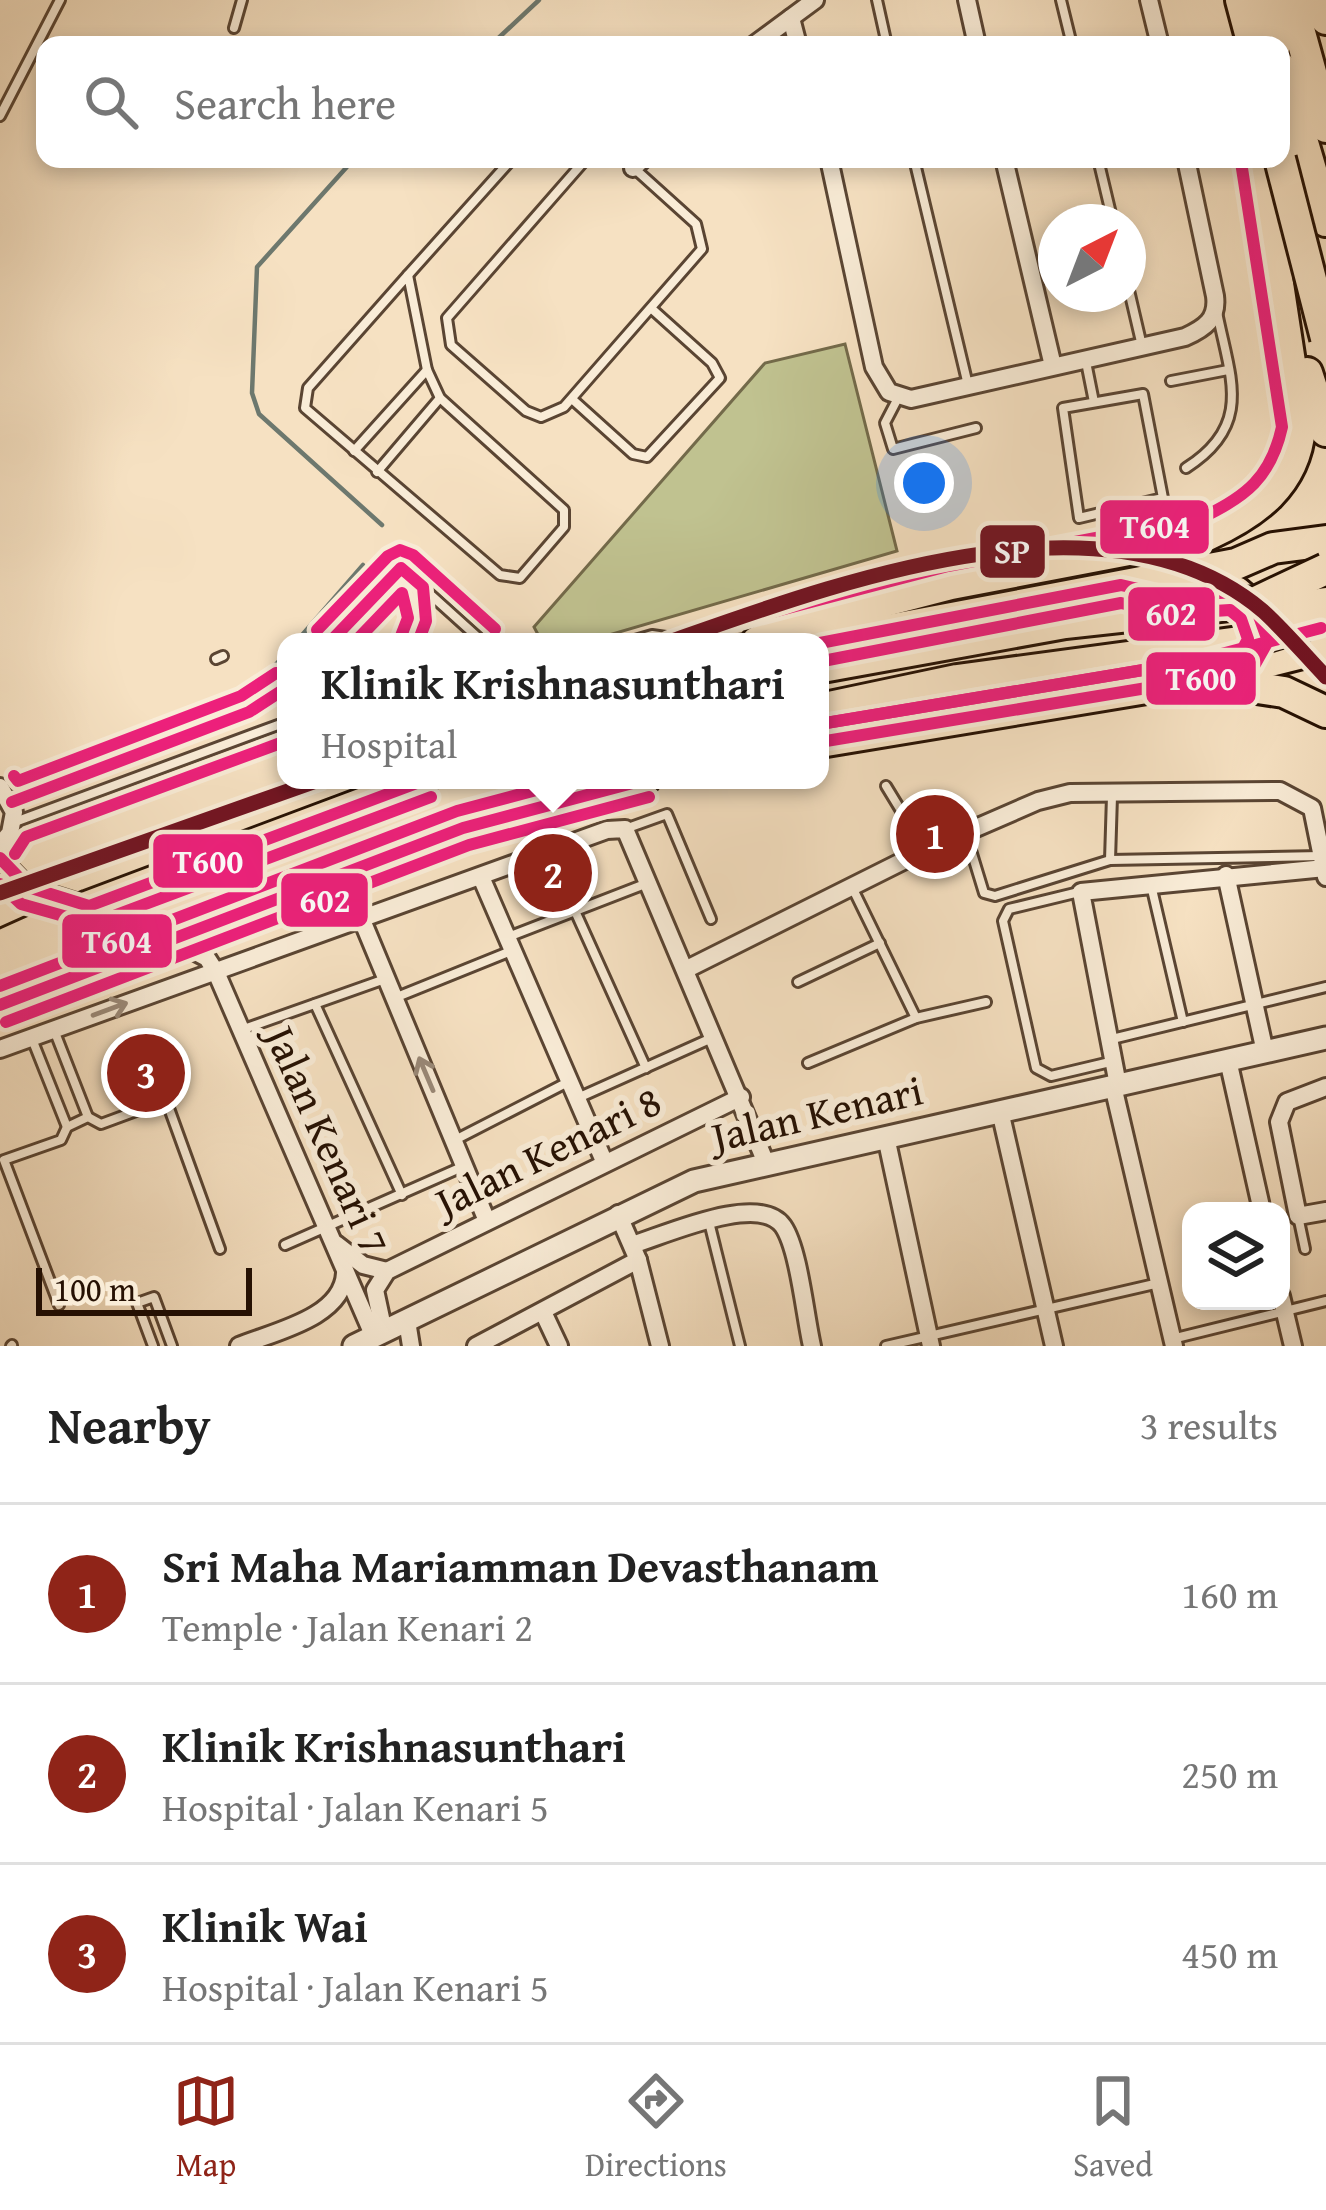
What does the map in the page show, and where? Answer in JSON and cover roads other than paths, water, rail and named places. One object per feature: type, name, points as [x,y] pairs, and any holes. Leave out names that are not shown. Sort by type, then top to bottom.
[{"type":"highway","points":[[1222,0],[1231,36]]},
{"type":"highway","points":[[1241,0],[1251,36]]},
{"type":"highway","points":[[1264,0],[1273,36]]},
{"type":"highway","points":[[1292,0],[1326,127]]},
{"type":"highway","points":[[1321,0],[1326,19]]},
{"type":"highway","points":[[1290,99],[1325,218]]},
{"type":"highway","points":[[780,633],[951,584],[1207,535],[1250,515],[1282,480],[1298,443],[1299,411],[1260,168]]},
{"type":"highway","points":[[1282,168],[1326,337]]},
{"type":"highway","points":[[1280,287],[1308,325],[1326,337]]},
{"type":"highway","points":[[1280,287],[1326,431]]},
{"type":"highway","points":[[829,674],[1120,585],[1236,564],[1273,548],[1326,541]]},
{"type":"highway","points":[[1236,564],[1326,573]]},
{"type":"highway","points":[[829,674],[1065,623],[1256,602],[1326,573]]},
{"type":"highway","points":[[1120,585],[1168,596],[1236,592],[1256,608],[1266,631],[1267,648],[1254,666]]},
{"type":"highway","points":[[829,675],[1326,603]]},
{"type":"highway","points":[[829,676],[957,680],[1272,636],[1303,625],[1326,603]]},
{"type":"highway","points":[[829,741],[1195,680],[1324,647]]},
{"type":"highway","points":[[1195,680],[1263,687],[1326,712]]},
{"type":"highway","points":[[0,946],[89,906],[427,795],[458,789]]},
{"type":"highway","points":[[0,971],[427,795],[469,789]]},
{"type":"highway","points":[[0,1005],[176,942],[550,789]]},
{"type":"highway","points":[[463,828],[610,789]]},
{"type":"street","points":[[766,36],[815,0]]},
{"type":"street","points":[[967,0],[975,36]]},
{"type":"street","points":[[1149,0],[1158,36]]},
{"type":"street","points":[[791,18],[796,36]]},
{"type":"street","points":[[831,168],[874,367],[898,398],[1142,347],[1200,330],[1216,310],[1188,168]]},
{"type":"street","points":[[1006,168],[1053,366]]},
{"type":"street","points":[[687,969],[926,850],[1038,801],[1070,793],[1280,791],[1312,808],[1326,877]]},
{"type":"street","points":[[0,845],[14,822],[6,795]]},
{"type":"street","points":[[0,1049],[607,830],[626,829],[766,1163]]},
{"type":"street","points":[[0,858],[28,887],[89,906]]},
{"type":"street","points":[[1173,1343],[1115,1086],[1081,892],[1324,862]]},
{"type":"street","points":[[1226,875],[1265,1052]]},
{"type":"street","points":[[481,877],[604,1161]]},
{"type":"street","points":[[362,920],[487,1221]]},
{"type":"street","points":[[176,942],[207,958],[215,972]]},
{"type":"street","name":"Jalan Kenari 7","points":[[215,972],[345,1268],[370,1338]]},
{"type":"street","name":"Jalan Kenari","points":[[370,1338],[694,1180],[1326,1037]]},
{"type":"street","points":[[1228,1060],[1260,1202]]},
{"type":"street","points":[[1326,1088],[1297,1096],[1280,1112],[1279,1122],[1298,1216],[1326,1211]]},
{"type":"street","name":"Jalan Kenari 8","points":[[387,1271],[741,1097]]},
{"type":"street","points":[[1000,1111],[1054,1346]]},
{"type":"street","points":[[886,1136],[930,1341]]},
{"type":"street","points":[[476,1346],[543,1312],[635,1253],[709,1220],[754,1210],[769,1214],[787,1236],[812,1346]]},
{"type":"street","points":[[618,1214],[635,1253],[660,1346]]},
{"type":"street","points":[[331,1235],[363,1265],[387,1271],[375,1290],[370,1338]]},
{"type":"street","points":[[238,1346],[326,1309],[344,1286],[345,1268]]},
{"type":"street","points":[[1285,1310],[1293,1346]]},
{"type":"street","points":[[543,1312],[559,1346]]},
{"type":"street","points":[[407,1321],[411,1346]]},
{"type":"lane","points":[[41,36],[60,0]]},
{"type":"lane","points":[[234,28],[242,0]]},
{"type":"lane","points":[[877,0],[885,36]]},
{"type":"lane","points":[[1061,0],[1070,36]]},
{"type":"lane","points":[[0,116],[36,46]]},
{"type":"lane","points":[[408,275],[427,370],[440,398],[564,510],[564,527],[527,572],[511,579],[500,575],[310,417],[304,397],[408,275],[504,168]]},
{"type":"lane","points":[[578,168],[454,307],[445,328],[452,345],[526,411],[551,416],[699,257],[702,238],[696,224],[640,168]]},
{"type":"lane","points":[[916,168],[968,386]]},
{"type":"lane","points":[[1100,168],[1109,204]]},
{"type":"lane","points":[[572,398],[640,458],[660,448],[720,378],[712,363],[652,309]]},
{"type":"lane","points":[[1186,468],[1220,440],[1232,415],[1216,310]]},
{"type":"lane","points":[[1134,312],[1142,347]]},
{"type":"lane","points":[[1085,358],[1094,402]]},
{"type":"lane","points":[[354,452],[427,370]]},
{"type":"lane","points":[[1171,381],[1228,370]]},
{"type":"lane","points":[[1143,394],[1163,498],[1159,502],[1079,518],[1060,413],[1063,408],[1094,402],[1143,394]]},
{"type":"lane","points":[[377,472],[440,398]]},
{"type":"lane","points":[[898,398],[885,423],[893,449],[976,428]]},
{"type":"lane","points":[[339,633],[401,568],[473,633]]},
{"type":"lane","points":[[421,633],[426,621],[423,587]]},
{"type":"lane","points":[[6,795],[249,712],[277,694]]},
{"type":"lane","points":[[14,822],[277,725]]},
{"type":"lane","points":[[886,786],[926,850]]},
{"type":"lane","points":[[1110,860],[1112,793]]},
{"type":"lane","points":[[626,829],[667,814],[711,919]]},
{"type":"lane","points":[[966,834],[985,892],[995,896],[1110,860],[1324,862]]},
{"type":"lane","points":[[394,998],[575,911],[648,883]]},
{"type":"lane","points":[[1151,884],[1183,1022]]},
{"type":"lane","points":[[852,887],[916,1018]]},
{"type":"lane","points":[[1081,892],[1009,909],[1003,921],[1036,1068],[1052,1076],[1111,1061]]},
{"type":"lane","points":[[575,911],[646,1068]]},
{"type":"lane","points":[[798,982],[880,943]]},
{"type":"lane","points":[[241,1030],[386,979]]},
{"type":"lane","points":[[1107,1040],[1326,987]]},
{"type":"lane","points":[[808,1063],[916,1018],[986,1002]]},
{"type":"lane","points":[[315,1004],[402,1195]]},
{"type":"lane","points":[[54,1030],[88,1117],[101,1124],[166,1100],[220,1249]]},
{"type":"lane","points":[[454,1141],[573,1090],[646,1068],[715,1036]]},
{"type":"lane","points":[[32,1038],[67,1127]]},
{"type":"lane","points":[[58,1305],[4,1160],[61,1140],[67,1127],[88,1117]]},
{"type":"lane","points":[[285,1245],[331,1235],[464,1166]]},
{"type":"lane","points":[[1298,1216],[1305,1249]]},
{"type":"lane","points":[[709,1220],[740,1346]]},
{"type":"lane","points":[[886,1346],[930,1341],[1159,1283]]},
{"type":"lane","points":[[153,1346],[137,1303],[154,1297],[172,1346]]},
{"type":"lane","points":[[1290,1303],[1326,1301]]},
{"type":"lane","points":[[1173,1343],[1264,1310]]},
{"type":"waterway","points":[[501,36],[539,0]]},
{"type":"waterway","points":[[346,168],[257,267],[252,393],[259,414],[382,525]]},
{"type":"waterway","points":[[304,633],[363,565]]},
{"type":"waterway","points":[[258,685],[277,663]]},
{"type":"place","name":"Sri Maha Mariamman Devasthanam","points":[[935,834]]},
{"type":"place","name":"Klinik Krishnasunthari","points":[[553,873]]},
{"type":"place","name":"Klinik Wai","points":[[146,1073]]}]
